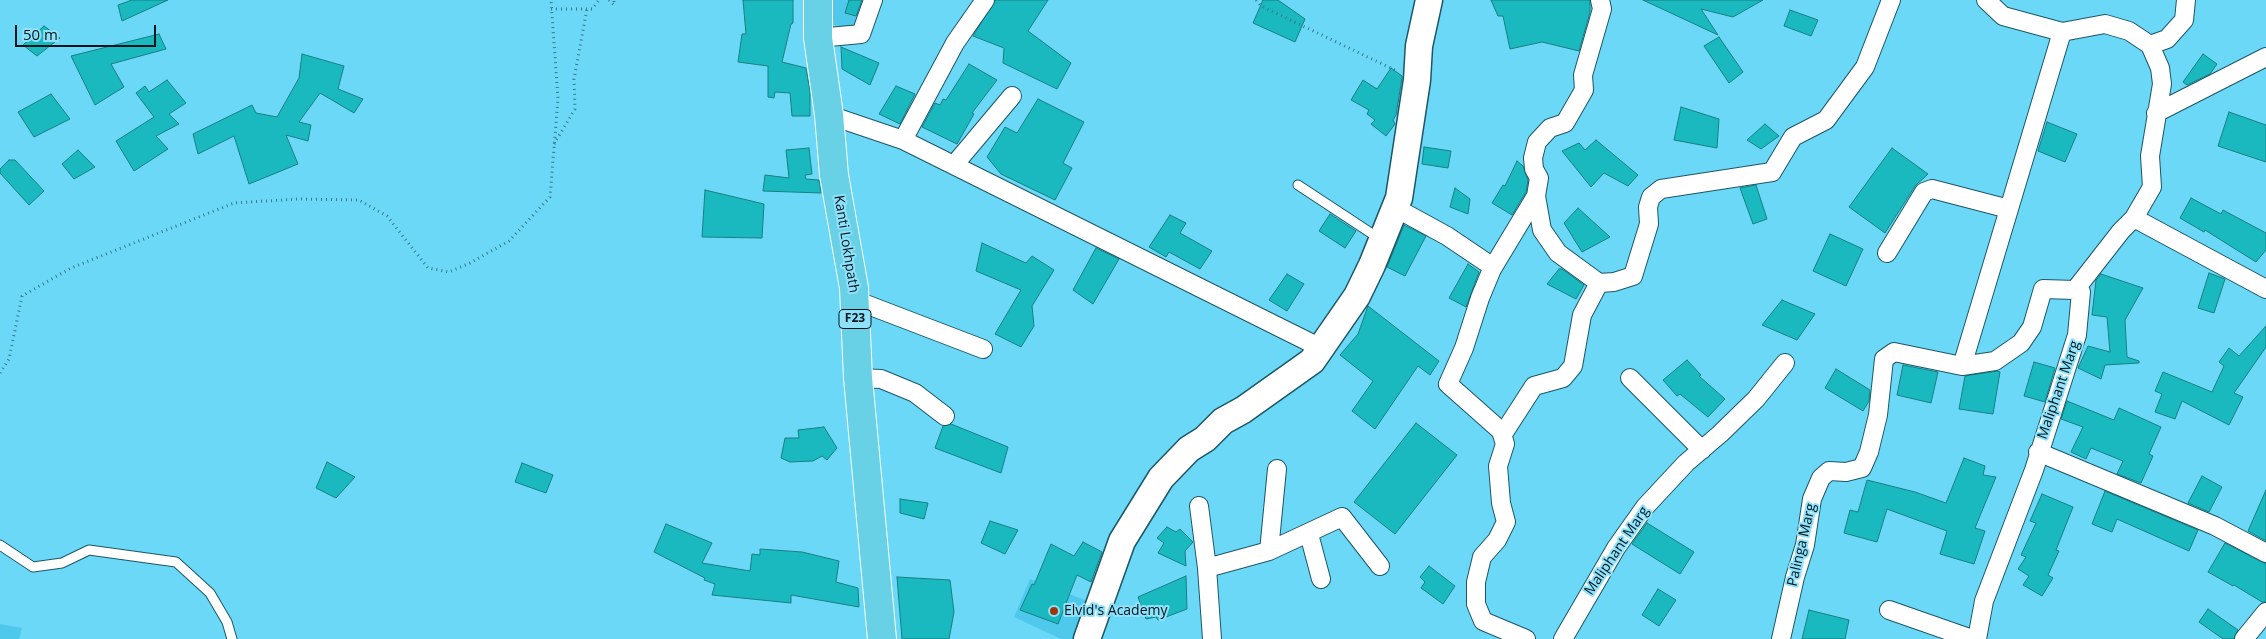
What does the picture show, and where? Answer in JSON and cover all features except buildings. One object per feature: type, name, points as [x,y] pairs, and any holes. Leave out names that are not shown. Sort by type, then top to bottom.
[{"type":"main road","name":"Kanti Lokhpath","points":[[818,0],[818,38],[829,115],[834,175],[855,300],[858,378],[882,639]]},
{"type":"main road","points":[[1087,639],[1122,541],[1161,478],[1188,449],[1205,439],[1223,421],[1243,410],[1312,361],[1357,296],[1382,240],[1394,207],[1400,198],[1417,80],[1419,46],[1429,0]]},
{"type":"street","points":[[818,38],[861,34],[873,0]]},
{"type":"street","points":[[903,140],[955,43],[985,0]]},
{"type":"street","points":[[1600,0],[1602,9],[1583,75],[1584,90],[1565,123],[1550,128],[1537,142],[1533,158],[1534,168],[1539,178],[1536,196],[1542,230],[1558,253],[1599,283],[1614,282],[1632,276],[1649,224],[1648,208],[1651,197],[1660,189],[1772,172],[1793,137],[1826,120],[1865,67],[1891,0]]},
{"type":"street","points":[[1986,0],[2003,16],[2062,32],[2105,24],[2129,31],[2150,45],[2160,68],[2162,84],[2150,156],[2152,187],[2134,218],[2121,231],[2074,290],[2043,289],[2032,327],[2021,343],[1995,361],[1962,366],[2062,32]]},
{"type":"street","points":[[2150,45],[2167,39],[2184,20],[2186,0]]},
{"type":"street","points":[[2156,113],[2266,57]]},
{"type":"street","points":[[954,165],[1012,96]]},
{"type":"street","points":[[829,115],[903,140],[1096,238],[1321,348]]},
{"type":"street","points":[[1887,253],[1924,192],[1932,189],[2009,209]]},
{"type":"street","points":[[1526,639],[1482,621],[1476,604],[1476,582],[1482,557],[1497,540],[1506,522],[1501,503],[1498,466],[1505,444],[1503,434],[1448,384],[1464,348],[1480,298],[1492,269],[1536,196]]},
{"type":"street","points":[[1394,207],[1446,236],[1490,265],[1492,269]]},
{"type":"street","points":[[2134,218],[2266,290]]},
{"type":"street","points":[[1503,434],[1534,386],[1563,378],[1573,366],[1582,315],[1599,283]]},
{"type":"street","name":"Maliphant Marg","points":[[1977,639],[1984,601],[2034,470],[2038,452],[2077,335],[2081,292],[2074,290]]},
{"type":"street","points":[[855,300],[983,348]]},
{"type":"street","name":"Palinga Marg","points":[[1781,639],[1795,577],[1805,545],[1812,499],[1821,478],[1828,471],[1846,472],[1862,468],[1869,452],[1878,415],[1884,360],[1894,352],[1962,366]]},
{"type":"street","name":"Maliphant Marg","points":[[1563,639],[1572,619],[1616,548],[1645,507],[1756,399],[1785,363]]},
{"type":"street","points":[[858,378],[881,379],[915,393],[945,416]]},
{"type":"street","points":[[1630,378],[1702,450]]},
{"type":"street","points":[[2038,452],[2215,526],[2266,553]]},
{"type":"street","points":[[1269,551],[1277,469]]},
{"type":"street","points":[[1200,506],[1212,639]]},
{"type":"street","points":[[1207,568],[1269,551],[1342,517],[1380,566]]},
{"type":"street","points":[[1309,534],[1321,579]]},
{"type":"street","points":[[1889,610],[1972,639]]},
{"type":"street","points":[[2244,639],[2266,612]]},
{"type":"lane","points":[[1298,185],[1382,240]]},
{"type":"lane","points":[[0,546],[33,567],[62,563],[89,550],[176,562],[210,593],[227,622],[232,639]]},
{"type":"path","points":[[0,373],[9,359],[22,296],[71,268],[234,203],[298,199],[359,200],[387,216],[428,268],[449,272],[470,263],[509,241],[550,197],[558,99],[551,0]]},
{"type":"path","points":[[552,9],[592,10],[599,0]]},
{"type":"path","points":[[609,0],[614,5],[614,0]]},
{"type":"path","points":[[1256,0],[1260,6],[1417,80]]},
{"type":"path","points":[[554,144],[575,109],[574,79],[587,9]]},
{"type":"shaded area","points":[[830,0],[870,0],[860,30],[834,25]]},
{"type":"shaded area","name":"Elvid's Academy","points":[[1030,579],[1095,604],[1077,639],[1061,639],[1014,617]]},
{"type":"shaded area","points":[[0,624],[22,628],[19,639],[0,639]]},
{"type":"place","name":"Elvid's Academy","points":[[1054,611]]}]
